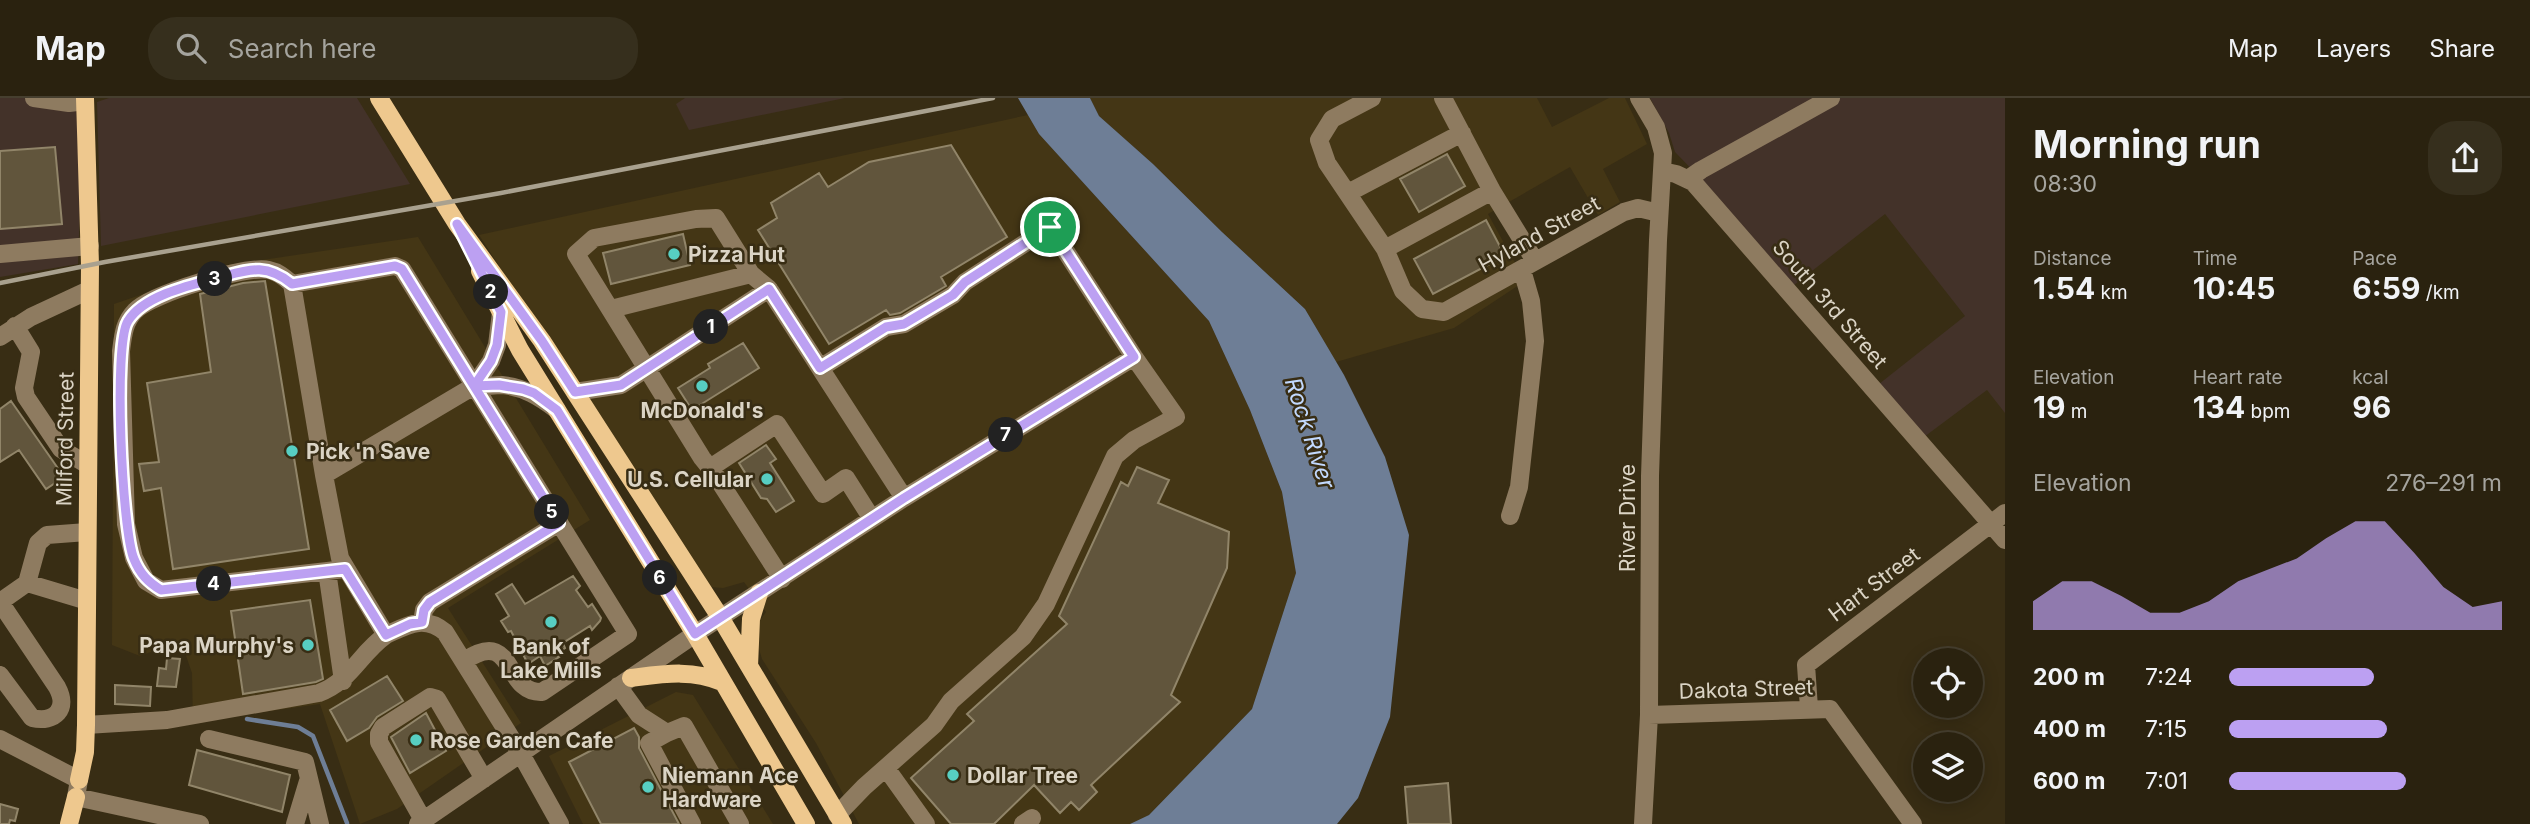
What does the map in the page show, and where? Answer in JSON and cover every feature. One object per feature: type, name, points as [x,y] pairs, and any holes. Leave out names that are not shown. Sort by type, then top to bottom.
[{"type":"main road","points":[[379,98],[457,224],[542,341],[720,617],[840,819]]},
{"type":"main road","name":"Milford Street","points":[[69,824],[85,752],[86,725],[90,246],[85,100]]},
{"type":"main road","points":[[457,224],[520,349],[695,634],[806,824]]},
{"type":"main road","points":[[749,666],[751,619],[759,593]]},
{"type":"main road","points":[[625,682],[680,673],[706,675],[722,682]]},
{"type":"street","points":[[34,98],[69,103],[85,100]]},
{"type":"street","points":[[1372,98],[1332,119],[1319,141],[1327,163],[1385,249],[1492,191]]},
{"type":"street","points":[[1443,98],[1529,266],[1535,341],[1519,487],[1510,516]]},
{"type":"street","points":[[1639,98],[1656,127],[1663,153],[1662,171],[1688,179],[1831,98]]},
{"type":"street","points":[[1348,193],[1462,133]]},
{"type":"street","name":"River Drive","points":[[1643,824],[1649,715],[1650,476],[1662,171]]},
{"type":"street","name":"South 3rd Street","points":[[1688,179],[1998,518],[2005,540]]},
{"type":"street","name":"Hyland Street","points":[[1385,249],[1403,290],[1422,309],[1444,312],[1624,212],[1638,208],[1659,212]]},
{"type":"street","points":[[782,579],[702,458],[576,254],[593,238],[696,219],[716,218],[751,274],[769,289],[904,498]]},
{"type":"street","points":[[820,368],[886,327],[904,324],[953,295],[965,282],[1050,227],[1176,417],[1134,440],[1115,456],[1046,604],[1023,637],[951,701],[934,725],[886,768],[840,819]]},
{"type":"street","points":[[0,254],[90,246]]},
{"type":"street","points":[[292,284],[395,266],[402,269],[628,634],[542,692],[533,692],[526,688],[503,656],[493,651],[477,652],[464,661]]},
{"type":"street","points":[[345,569],[161,590],[146,582],[134,558],[126,524],[121,351],[126,324],[136,309],[188,286],[247,270],[267,269],[278,273],[292,284],[337,548],[345,569],[386,635]]},
{"type":"street","points":[[611,309],[751,274]]},
{"type":"street","points":[[575,392],[621,385],[769,289]]},
{"type":"street","points":[[0,337],[31,317],[89,290]]},
{"type":"street","points":[[324,475],[474,386],[491,361],[497,345],[501,312]]},
{"type":"street","points":[[15,326],[31,352],[24,388],[26,397],[61,449],[88,465]]},
{"type":"street","points":[[484,779],[437,699],[430,697],[383,726],[379,734],[379,742],[421,822],[521,754],[720,617],[904,498],[1134,357]]},
{"type":"street","points":[[474,386],[499,385],[523,389],[534,393],[557,410]]},
{"type":"street","points":[[710,468],[778,424],[823,494],[846,478],[872,519]]},
{"type":"street","name":"Hart Street","points":[[1809,708],[1806,665],[1998,518]]},
{"type":"street","points":[[422,622],[424,610],[430,602],[559,523]]},
{"type":"street","points":[[0,675],[32,718],[44,721],[54,716],[62,706],[62,696],[57,687],[0,602],[27,583],[38,543],[43,538],[47,535],[87,532]]},
{"type":"street","points":[[327,571],[343,681]]},
{"type":"street","points":[[27,583],[87,601]]},
{"type":"street","points":[[86,725],[167,720],[319,693],[343,681],[367,651],[386,635],[410,624],[435,624],[445,632],[464,661],[561,824]]},
{"type":"street","points":[[625,682],[639,715],[676,729],[740,824]]},
{"type":"street","name":"Dakota Street","points":[[1649,715],[1830,709],[1913,824]]},
{"type":"street","points":[[676,729],[649,743],[692,824]]},
{"type":"street","points":[[0,739],[77,789],[200,824]]},
{"type":"street","points":[[209,739],[305,762],[320,824]]},
{"type":"street","points":[[886,768],[926,824]]},
{"type":"street","points":[[295,824],[309,778]]},
{"type":"shaded area","points":[[0,98],[76,98],[80,205],[78,264],[0,277]]},
{"type":"shaded area","points":[[109,98],[357,98],[410,184],[101,246],[97,102]]},
{"type":"shaded area","points":[[685,98],[845,98],[689,130],[676,104]]},
{"type":"shaded area","points":[[1090,98],[1537,98],[1552,127],[1609,98],[1625,98],[1647,144],[1603,169],[1620,202],[1598,215],[1570,167],[1488,214],[1525,281],[1454,328],[1336,362],[1305,309],[1099,116]]},
{"type":"shaded area","points":[[1650,98],[2005,98],[2005,413],[1987,390],[1924,437],[1879,384],[1965,316],[1885,214],[1794,285],[1675,152],[1669,133]]},
{"type":"shaded area","points":[[1028,115],[1039,134],[1209,321],[1250,410],[1282,492],[1296,573],[1252,709],[1149,815],[1130,824],[859,824],[816,743],[762,659],[756,639],[758,623],[766,612],[744,582],[723,588],[710,587],[688,558],[479,235]]},
{"type":"shaded area","points":[[418,237],[590,520],[448,608],[521,723],[397,809],[360,824],[320,704],[193,722],[192,673],[183,647],[167,646],[140,656],[112,645],[114,304],[228,265]]},
{"type":"shaded area","points":[[676,692],[693,695],[773,824],[583,824],[549,756]]},
{"type":"water","name":"Rock River","points":[[1018,98],[1090,98],[1099,116],[1305,309],[1344,375],[1385,457],[1409,535],[1390,717],[1358,798],[1337,824],[1130,824],[1149,815],[1252,709],[1296,573],[1282,492],[1250,410],[1209,321],[1039,134]]},
{"type":"building","points":[[951,145],[1007,237],[941,277],[946,286],[900,313],[890,315],[886,310],[829,344],[758,230],[777,218],[771,203],[819,173],[828,187],[869,162]]},
{"type":"building","points":[[55,147],[62,224],[0,229],[0,151]]},
{"type":"building","points":[[1447,154],[1465,186],[1419,212],[1400,179]]},
{"type":"building","points":[[1486,220],[1505,256],[1433,294],[1414,259]]},
{"type":"building","points":[[683,234],[690,265],[611,284],[603,253]]},
{"type":"building","points":[[265,281],[309,549],[173,569],[161,488],[144,491],[139,464],[159,462],[147,383],[211,372],[200,294],[243,283]]},
{"type":"building","points":[[743,343],[759,368],[692,410],[678,388],[710,368],[708,364]]},
{"type":"building","points":[[11,401],[64,477],[46,489],[19,450],[0,462],[0,409]]},
{"type":"building","points":[[766,445],[776,459],[770,463],[794,501],[776,512],[767,499],[761,498],[739,463]]},
{"type":"building","points":[[1137,467],[1169,480],[1158,503],[1229,532],[1227,568],[1171,695],[1180,702],[1091,785],[1097,792],[1079,810],[1071,802],[1060,813],[1034,785],[994,824],[951,824],[911,778],[974,721],[967,714],[1067,624],[1059,616],[1121,482],[1128,486]]},
{"type":"building","name":"Bank of Lake Mills","points":[[573,576],[580,586],[576,590],[588,607],[592,604],[601,618],[600,621],[592,630],[590,626],[563,643],[565,648],[556,654],[559,657],[545,666],[540,656],[528,664],[511,631],[508,632],[501,621],[509,616],[496,594],[512,584],[525,604]]},
{"type":"building","points":[[310,600],[323,679],[243,694],[231,611]]},
{"type":"building","points":[[167,658],[180,659],[176,687],[157,686],[159,668],[166,669]]},
{"type":"building","points":[[387,676],[403,701],[377,717],[369,728],[347,741],[330,710]]},
{"type":"building","points":[[115,685],[151,687],[150,706],[115,704]]},
{"type":"building","name":"Rose Garden Cafe","points":[[426,713],[446,751],[410,773],[391,737]]},
{"type":"building","points":[[634,728],[639,737],[639,748],[679,824],[601,824],[569,762]]},
{"type":"building","points":[[197,750],[290,775],[282,812],[189,785]]},
{"type":"building","points":[[1448,783],[1451,824],[1408,824],[1405,787]]},
{"type":"building","points":[[0,804],[18,809],[15,821],[0,824]]},
{"type":"waterway","points":[[247,719],[298,727],[313,736],[347,823]]},
{"type":"railway","points":[[0,283],[105,262],[501,193],[993,98]]},
{"type":"place","name":"Pizza Hut","points":[[674,254]]},
{"type":"place","name":"McDonald's","points":[[702,386]]},
{"type":"place","name":"Pick 'n Save","points":[[292,451]]},
{"type":"place","name":"U.S. Cellular","points":[[767,479]]},
{"type":"place","name":"Bank of Lake Mills","points":[[551,622]]},
{"type":"place","name":"Papa Murphy's","points":[[308,645]]},
{"type":"place","name":"Rose Garden Cafe","points":[[416,740]]},
{"type":"place","name":"Dollar Tree","points":[[953,775]]},
{"type":"place","name":"Niemann Ace Hardware","points":[[648,787]]},
{"type":"route","points":[[1050,227],[965,282],[953,295],[904,324],[886,327],[820,368],[769,289],[621,385],[575,392],[542,341],[457,224],[501,312],[497,345],[491,361],[474,386],[402,269],[395,266],[292,284],[278,273],[267,269],[247,270],[188,286],[136,309],[126,324],[121,351],[121,415],[126,524],[134,558],[146,582],[161,590],[345,569],[386,635],[410,624],[422,622],[424,610],[430,602],[559,523],[474,386],[499,385],[534,393],[557,410],[695,634],[904,498],[1134,357],[1050,227]]}]
